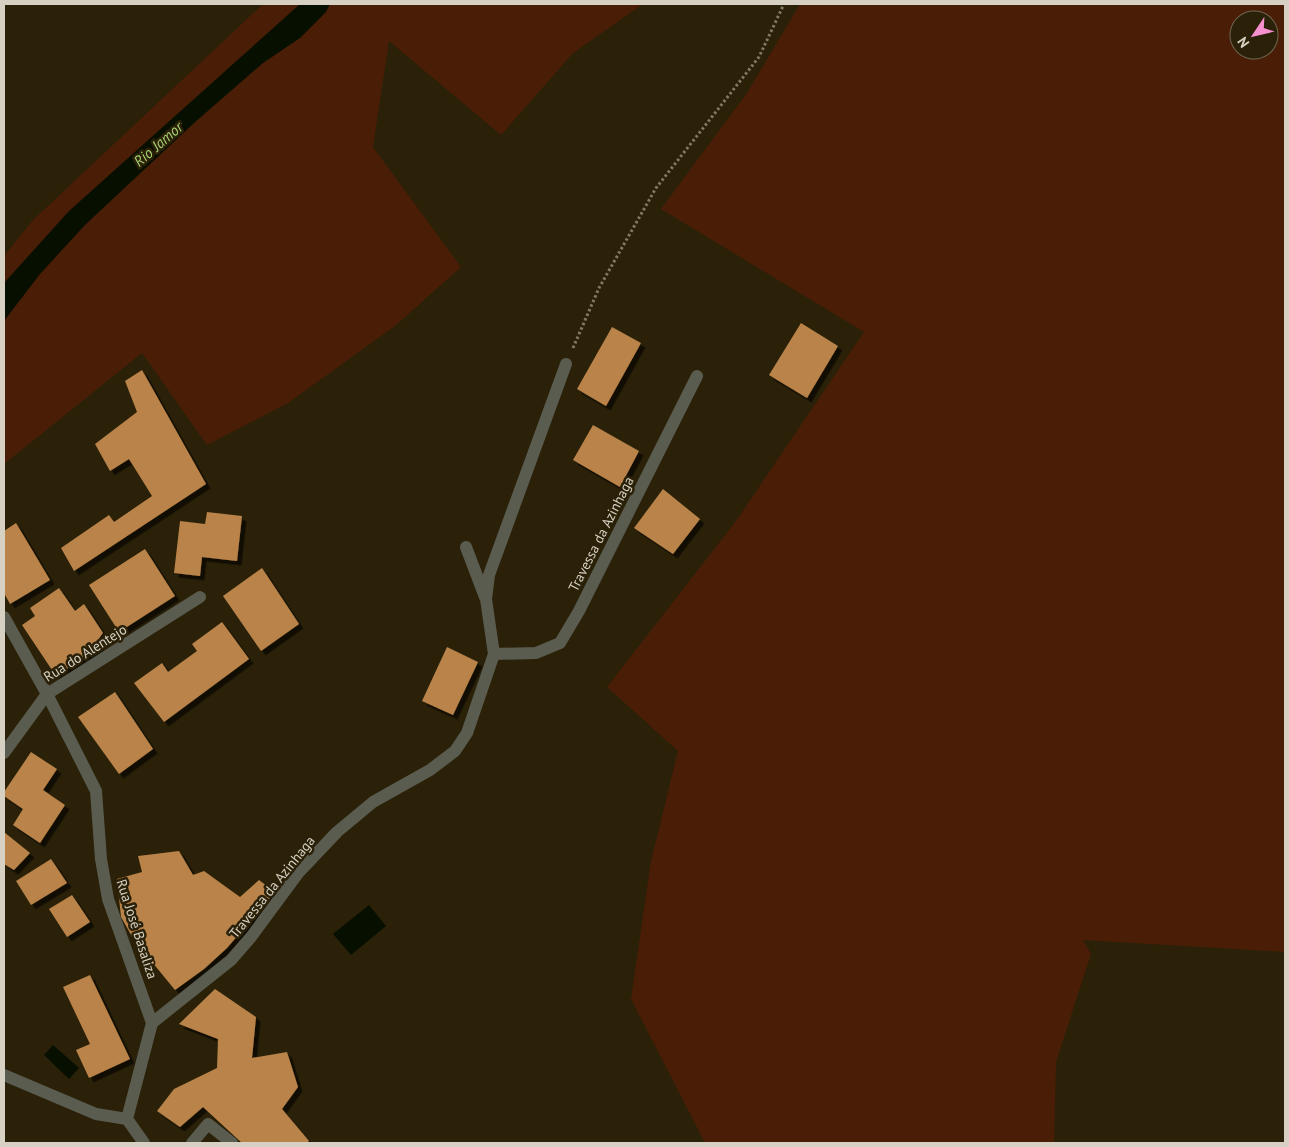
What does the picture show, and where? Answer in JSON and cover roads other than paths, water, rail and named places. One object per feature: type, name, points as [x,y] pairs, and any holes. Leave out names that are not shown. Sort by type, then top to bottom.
[{"type":"street","name":"Travessa da Azinhaga","points":[[486,599],[489,575],[566,364]]},
{"type":"street","name":"Travessa da Azinhaga","points":[[494,654],[536,652],[560,643],[579,611],[697,376]]},
{"type":"street","name":"Travessa da Azinhaga","points":[[152,1022],[231,960],[251,938],[299,872],[337,832],[373,802],[430,770],[455,751],[467,732],[490,671],[494,654],[486,599],[466,547]]},
{"type":"street","name":"Rua do Alentejo","points":[[4,753],[47,694],[200,597]]},
{"type":"street","name":"Rua José Basaliza","points":[[4,617],[47,694],[96,792],[101,859],[108,899],[152,1022]]},
{"type":"street","points":[[127,1120],[152,1022]]},
{"type":"street","points":[[4,1075],[96,1114],[127,1120],[144,1143]]},
{"type":"street","points":[[192,1143],[208,1124],[232,1143]]},
{"type":"water","name":"Rio Jamor","points":[[300,4],[330,4],[326,12],[300,38],[263,63],[194,123],[85,225],[40,274],[4,321],[4,283],[69,211]]},
{"type":"water","points":[[369,905],[386,926],[351,955],[333,934]]},
{"type":"water","points":[[53,1045],[79,1068],[69,1079],[44,1055]]}]
